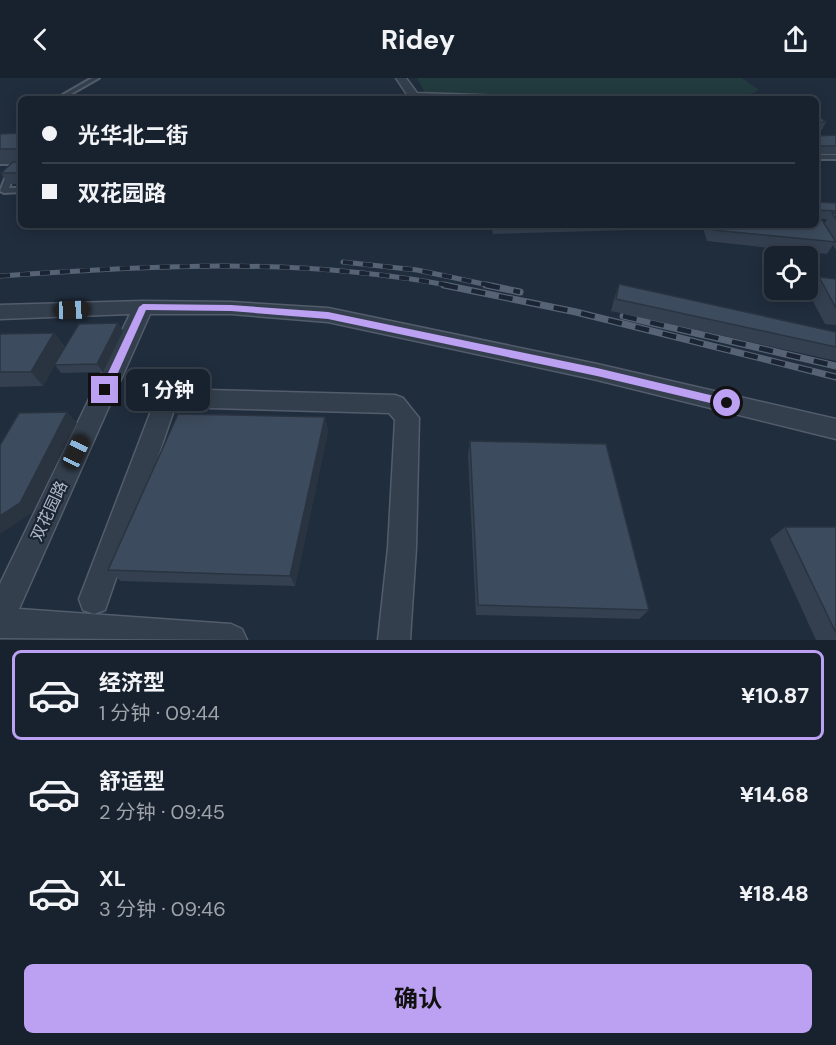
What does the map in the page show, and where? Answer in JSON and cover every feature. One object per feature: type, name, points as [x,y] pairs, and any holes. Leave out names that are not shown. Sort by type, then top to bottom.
[{"type":"street","points":[[400,78],[414,96]]},
{"type":"street","points":[[0,312],[143,307],[231,308],[328,315],[597,372],[836,429]]},
{"type":"street","name":"双花园路","points":[[0,617],[143,307]]},
{"type":"street","points":[[94,599],[166,398],[395,404],[407,418],[402,548],[394,640]]},
{"type":"street","points":[[0,623],[231,640]]},
{"type":"lane","points":[[64,96],[96,78]]},
{"type":"lane","points":[[819,157],[836,157]]},
{"type":"lane","points":[[0,162],[18,162],[4,190],[18,190]]},
{"type":"green space","points":[[417,78],[742,78],[759,90],[747,96],[510,96],[425,93]]},
{"type":"building","points":[[18,133],[18,149],[0,149],[0,134]]},
{"type":"building","points":[[836,135],[836,146],[819,146],[819,136]]},
{"type":"building","points":[[13,162],[18,162],[18,173],[1,173]]},
{"type":"building","points":[[819,202],[836,203],[836,211],[819,210]]},
{"type":"building","points":[[819,220],[822,220],[836,242],[713,230],[712,228],[819,228]]},
{"type":"building","points":[[819,277],[836,279],[836,308]]},
{"type":"building","points":[[619,284],[836,332],[836,347],[616,299]]},
{"type":"building","points":[[118,323],[97,364],[54,365],[79,324]]},
{"type":"building","points":[[54,333],[31,372],[0,372],[0,334]]},
{"type":"building","points":[[67,412],[20,503],[0,516],[0,445],[19,413]]},
{"type":"building","points":[[178,414],[325,417],[290,576],[108,570]]},
{"type":"building","points":[[470,441],[606,444],[649,610],[478,605]]},
{"type":"building","points":[[785,527],[836,527],[836,633]]},
{"type":"railway","points":[[343,262],[417,270],[493,286]]},
{"type":"railway","points":[[0,276],[170,267],[282,267],[395,277],[452,286]]},
{"type":"railway","points":[[444,285],[576,312],[836,377]]},
{"type":"railway","points":[[486,285],[520,292]]},
{"type":"railway","points":[[623,316],[836,366]]},
{"type":"route","points":[[105,390],[143,307],[231,308],[328,315],[597,372],[727,403]]}]
